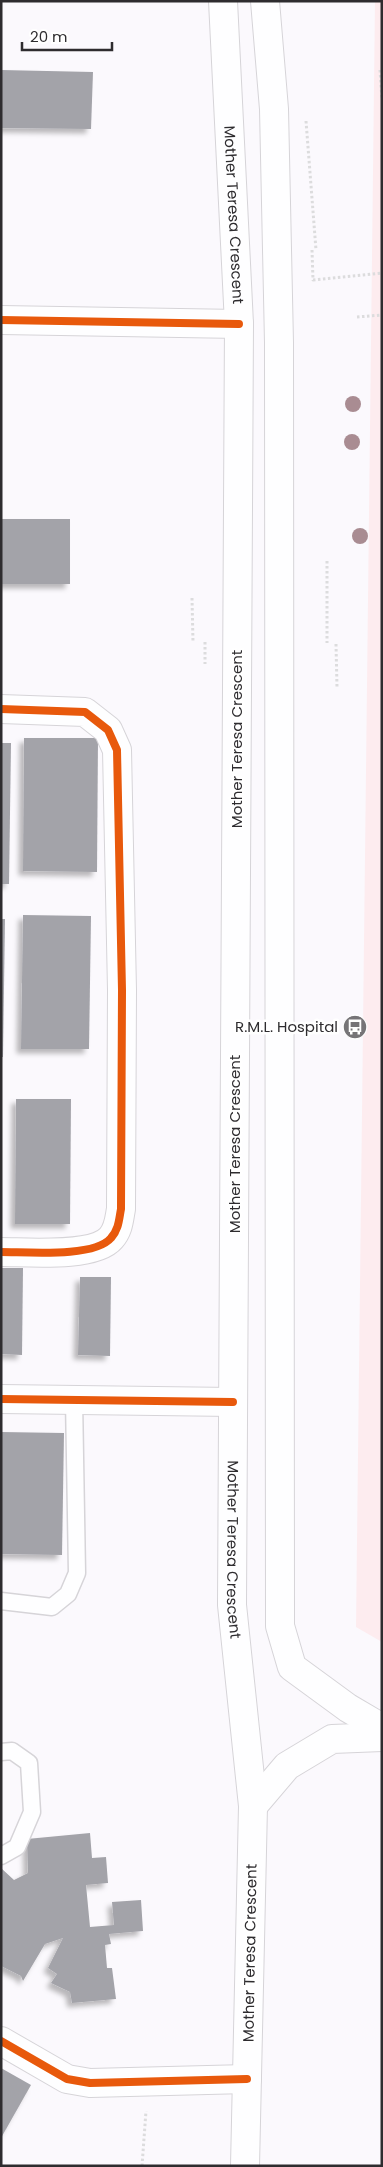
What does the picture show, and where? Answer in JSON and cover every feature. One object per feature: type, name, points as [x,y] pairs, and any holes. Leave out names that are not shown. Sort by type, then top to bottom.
[{"type":"main road","name":"Mother Teresa Crescent","points":[[223,1],[239,324],[232,1605],[253,1806],[245,2166]]},
{"type":"main road","points":[[265,1],[274,109],[279,352],[280,1626],[292,1667],[348,1708],[382,1728]]},
{"type":"main road","points":[[1,320],[239,324]]},
{"type":"main road","points":[[1,709],[85,712],[108,730],[117,750],[122,990],[121,1209],[118,1226],[111,1239],[97,1247],[65,1253],[1,1252]]},
{"type":"main road","points":[[1,1399],[233,1402]]},
{"type":"main road","points":[[253,1806],[288,1766],[332,1738],[382,1737]]},
{"type":"main road","points":[[1,2041],[67,2078],[90,2083],[149,2083],[247,2079]]},
{"type":"lane","points":[[1,1601],[52,1608],[68,1594],[77,1573],[74,1399]]},
{"type":"lane","points":[[1,1752],[12,1752],[29,1763],[32,1812],[17,1847],[1,1856]]},
{"type":"path","points":[[380,70],[382,100]]},
{"type":"path","points":[[306,117],[314,250],[313,280],[382,273]]},
{"type":"path","points":[[357,317],[382,315]]},
{"type":"path","points":[[327,560],[327,643]]},
{"type":"path","points":[[192,598],[194,642]]},
{"type":"path","points":[[336,644],[337,688]]},
{"type":"path","points":[[142,2166],[149,2083]]},
{"type":"shaded area","points":[[375,1],[382,1],[382,1642],[356,1627]]},
{"type":"building","points":[[1,70],[93,72],[91,129],[1,128]]},
{"type":"building","points":[[1,519],[70,519],[70,584],[1,584]]},
{"type":"building","points":[[24,738],[98,738],[97,872],[23,871]]},
{"type":"building","points":[[1,743],[11,743],[9,884],[1,884]]},
{"type":"building","points":[[23,915],[91,916],[89,1049],[21,1049]]},
{"type":"building","points":[[1,919],[5,919],[3,1057],[1,1057]]},
{"type":"building","points":[[16,1099],[71,1099],[70,1224],[15,1224]]},
{"type":"building","points":[[1,1268],[23,1268],[22,1355],[1,1354]]},
{"type":"building","points":[[80,1277],[111,1277],[110,1356],[78,1355]]},
{"type":"building","points":[[1,1432],[64,1433],[62,1555],[1,1554]]},
{"type":"building","points":[[90,1833],[92,1858],[106,1857],[108,1883],[86,1885],[90,1927],[114,1925],[112,1902],[141,1900],[143,1931],[109,1934],[111,1944],[105,1945],[107,1968],[112,1968],[116,1999],[72,2003],[70,1992],[51,1983],[57,1974],[48,1968],[63,1938],[45,1944],[23,1981],[21,1976],[1,1966],[1,1868],[14,1880],[28,1873],[27,1839]]},
{"type":"building","points":[[1,2068],[31,2085],[1,2138]]},
{"type":"cycle path","points":[[1,320],[239,324]]},
{"type":"cycle path","points":[[1,709],[85,712],[108,730],[117,750],[122,990],[121,1209],[116,1231],[111,1238],[90,1249],[43,1253],[1,1252]]},
{"type":"cycle path","points":[[1,1399],[233,1402]]},
{"type":"cycle path","points":[[1,2041],[67,2079],[90,2083],[247,2079]]},
{"type":"place","name":"R.M.L. Hospital","points":[[355,1027]]}]
